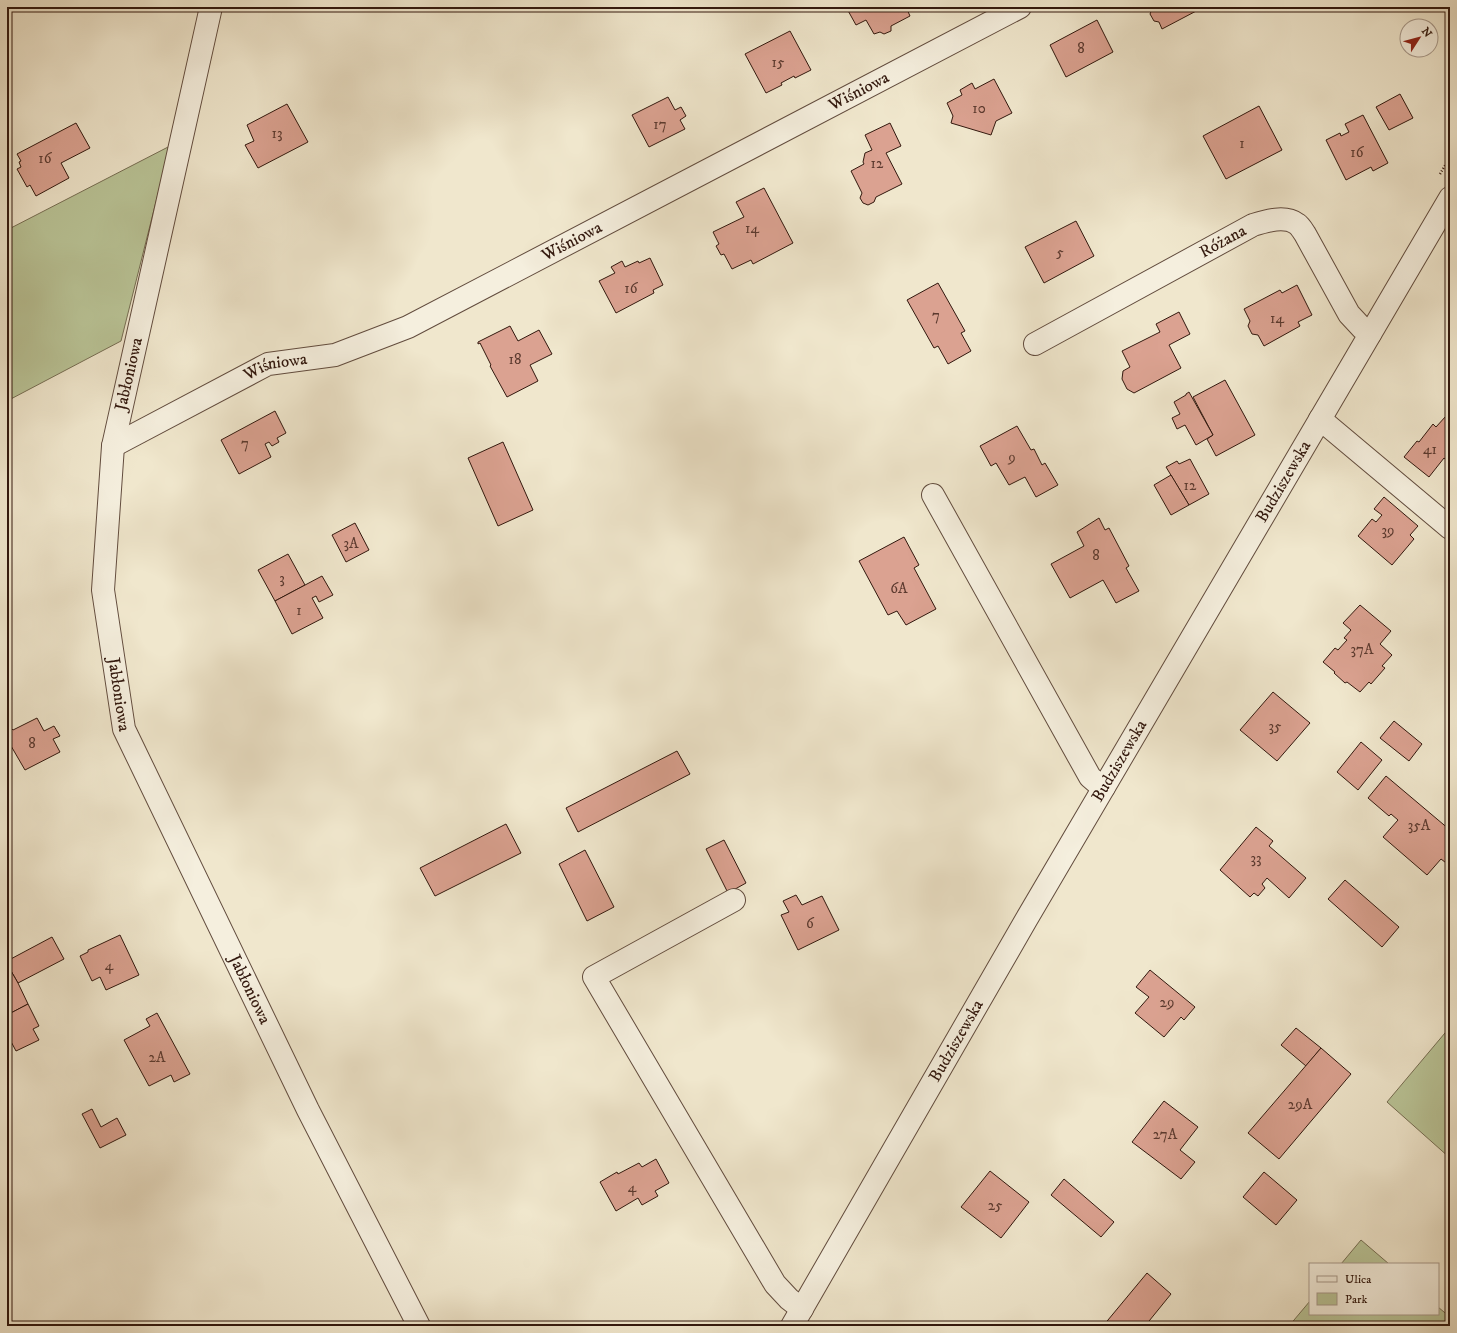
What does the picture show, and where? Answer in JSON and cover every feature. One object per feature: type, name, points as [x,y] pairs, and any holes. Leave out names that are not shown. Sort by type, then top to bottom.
[{"type":"street","name":"Jabłoniowa","points":[[210,7],[113,446],[103,590],[124,729],[308,1110],[419,1326]]},
{"type":"street","name":"Wiśniowa","points":[[113,446],[268,364],[335,355],[408,327],[1020,7]]},
{"type":"street","name":"Budziszewska","points":[[797,1318],[1104,787],[1450,198]]},
{"type":"street","name":"Różana","points":[[1035,344],[1253,225],[1271,219],[1286,220],[1297,224],[1306,234],[1349,314],[1370,334]]},
{"type":"street","points":[[1320,418],[1450,528]]},
{"type":"street","points":[[933,495],[1090,776],[1104,787]]},
{"type":"street","points":[[734,900],[594,977],[775,1284],[789,1299],[797,1318]]},
{"type":"green space","points":[[170,146],[121,341],[7,401],[7,230]]},
{"type":"green space","points":[[1450,1027],[1450,1158],[1387,1102]]},
{"type":"green space","points":[[1361,1240],[1388,1263],[1342,1263]]},
{"type":"green space","points":[[1309,1302],[1309,1315],[1439,1315],[1439,1308],[1450,1317],[1450,1326],[1289,1326]]},
{"type":"building","points":[[846,7],[906,7],[910,16],[891,26],[891,31],[884,34],[880,32],[874,34],[866,20],[856,25]]},
{"type":"building","points":[[1151,7],[1199,7],[1200,9],[1162,29],[1159,22],[1154,21],[1150,14],[1152,9]]},
{"type":"building","points":[[1097,20],[1113,52],[1066,77],[1050,45]]},
{"type":"building","points":[[790,31],[811,70],[795,78],[794,76],[781,83],[782,85],[766,93],[745,54]]},
{"type":"building","points":[[994,79],[1012,113],[996,121],[991,135],[951,123],[953,116],[947,103],[962,95],[960,90],[972,83],[975,89]]},
{"type":"building","points":[[1400,94],[1413,118],[1389,130],[1376,107]]},
{"type":"building","points":[[668,97],[675,110],[681,107],[686,116],[680,120],[685,129],[649,147],[632,115]]},
{"type":"building","points":[[287,104],[308,142],[258,168],[245,145],[254,141],[247,125]]},
{"type":"building","points":[[1259,106],[1282,150],[1226,179],[1203,136]]},
{"type":"building","points":[[1363,115],[1388,163],[1373,171],[1371,167],[1346,180],[1326,140],[1340,133],[1341,136],[1349,132],[1345,124]]},
{"type":"building","points":[[76,123],[90,148],[61,163],[69,178],[36,196],[30,185],[27,187],[17,169],[21,167],[19,162],[21,161],[17,154]]},
{"type":"building","points":[[890,123],[901,146],[886,153],[902,184],[876,197],[874,202],[868,205],[863,203],[860,198],[862,193],[851,171],[864,164],[865,153],[872,150],[865,135]]},
{"type":"building","points":[[764,188],[793,243],[753,264],[751,260],[732,269],[724,254],[721,255],[716,246],[719,244],[713,232],[744,217],[736,202]]},
{"type":"building","points":[[1076,221],[1094,256],[1044,283],[1025,247]]},
{"type":"building","points":[[650,258],[663,285],[653,290],[654,293],[616,313],[599,281],[615,273],[611,267],[622,261],[625,267],[638,261],[639,263]]},
{"type":"building","points":[[938,283],[965,331],[961,333],[971,351],[948,364],[938,346],[934,348],[907,300]]},
{"type":"building","points":[[1297,285],[1312,315],[1298,322],[1300,326],[1264,346],[1258,335],[1252,334],[1248,326],[1250,321],[1244,309],[1280,290],[1282,293]]},
{"type":"building","points":[[1179,312],[1190,334],[1169,345],[1181,368],[1134,393],[1127,389],[1122,379],[1123,371],[1130,367],[1122,351],[1160,332],[1156,324]]},
{"type":"building","points":[[510,326],[518,341],[539,330],[552,354],[530,365],[538,381],[507,397],[490,366],[491,365],[480,343],[478,344],[478,342]]},
{"type":"building","points":[[1225,380],[1255,435],[1216,456],[1207,439],[1213,435],[1193,397]]},
{"type":"building","points":[[1189,392],[1213,435],[1196,445],[1185,425],[1177,429],[1172,418],[1180,414],[1174,402]]},
{"type":"building","points":[[275,411],[286,433],[277,438],[279,442],[272,446],[269,442],[265,444],[271,457],[239,474],[221,440]]},
{"type":"building","points":[[1446,416],[1450,420],[1450,463],[1444,458],[1429,477],[1404,457],[1417,441],[1419,442],[1433,424],[1436,427]]},
{"type":"building","points":[[1017,426],[1031,450],[1034,449],[1042,465],[1045,463],[1058,485],[1036,497],[1025,477],[1009,485],[996,463],[991,466],[980,446]]},
{"type":"building","points":[[503,442],[533,510],[498,526],[468,458]]},
{"type":"building","points":[[1190,459],[1209,494],[1189,505],[1166,467],[1177,461],[1179,464]]},
{"type":"building","points":[[1171,475],[1189,505],[1171,515],[1154,485]]},
{"type":"building","points":[[1384,497],[1418,526],[1410,535],[1414,539],[1392,565],[1358,536],[1372,519],[1376,522],[1382,515],[1374,509]]},
{"type":"building","points":[[1099,518],[1105,530],[1109,528],[1129,566],[1126,568],[1139,591],[1116,603],[1103,580],[1070,598],[1051,564],[1084,546],[1077,532]]},
{"type":"building","points":[[355,523],[369,550],[346,562],[332,535]]},
{"type":"building","points":[[904,537],[919,565],[914,568],[936,609],[906,625],[897,611],[888,615],[859,561]]},
{"type":"building","points":[[288,554],[305,585],[275,601],[258,570]]},
{"type":"building","points":[[322,576],[333,595],[319,602],[316,596],[312,598],[323,618],[292,634],[275,601]]},
{"type":"building","points":[[1360,605],[1391,631],[1380,644],[1392,655],[1382,666],[1385,668],[1371,684],[1369,682],[1360,692],[1347,682],[1345,683],[1323,662],[1335,648],[1338,650],[1347,640],[1344,638],[1351,630],[1343,623]]},
{"type":"building","points":[[1273,692],[1310,723],[1277,761],[1240,730]]},
{"type":"building","points":[[37,718],[44,731],[54,726],[60,736],[53,739],[60,752],[25,770],[7,739],[7,731],[13,730]]},
{"type":"building","points":[[1394,721],[1422,744],[1409,761],[1380,738]]},
{"type":"building","points":[[1361,742],[1382,760],[1358,790],[1337,772]]},
{"type":"building","points":[[677,751],[690,774],[578,832],[566,808]]},
{"type":"building","points":[[1386,776],[1450,830],[1450,866],[1441,859],[1427,875],[1383,837],[1398,820],[1391,814],[1389,816],[1368,798]]},
{"type":"building","points":[[506,824],[521,853],[435,896],[420,868]]},
{"type":"building","points":[[1256,827],[1273,841],[1269,846],[1306,878],[1289,898],[1267,878],[1262,884],[1265,888],[1258,896],[1254,893],[1250,897],[1220,870]]},
{"type":"building","points":[[724,840],[746,883],[728,893],[706,849]]},
{"type":"building","points":[[585,850],[614,907],[587,921],[559,864]]},
{"type":"building","points":[[1345,880],[1399,927],[1382,947],[1328,899]]},
{"type":"building","points":[[796,895],[802,905],[822,896],[839,930],[798,950],[781,915],[789,912],[783,901]]},
{"type":"building","points":[[120,935],[139,975],[106,990],[100,977],[92,981],[80,956],[88,952],[88,950]]},
{"type":"building","points":[[52,937],[64,959],[18,983],[7,964],[7,961]]},
{"type":"building","points":[[7,964],[28,1004],[7,1015]]},
{"type":"building","points":[[1150,970],[1195,1007],[1184,1020],[1181,1017],[1164,1037],[1135,1013],[1149,997],[1136,987]]},
{"type":"building","points":[[28,1004],[39,1026],[33,1029],[39,1040],[16,1051],[7,1034],[7,1015]]},
{"type":"building","points":[[157,1013],[190,1074],[174,1082],[171,1075],[149,1086],[124,1040],[150,1026],[146,1019]]},
{"type":"building","points":[[1296,1028],[1321,1048],[1306,1066],[1281,1045]]},
{"type":"building","points":[[1321,1048],[1351,1074],[1279,1159],[1248,1133]]},
{"type":"building","points":[[1164,1101],[1198,1127],[1180,1150],[1195,1162],[1181,1179],[1132,1142]]},
{"type":"building","points":[[92,1109],[101,1127],[117,1118],[126,1135],[100,1148],[82,1114]]},
{"type":"building","points":[[656,1159],[669,1183],[655,1191],[658,1196],[642,1205],[638,1198],[616,1211],[600,1182],[617,1172],[618,1174],[639,1163],[642,1167]]},
{"type":"building","points":[[990,1171],[1029,1202],[1001,1238],[961,1207]]},
{"type":"building","points":[[1264,1172],[1297,1200],[1276,1225],[1243,1197]]},
{"type":"building","points":[[1064,1179],[1114,1222],[1101,1237],[1051,1195]]},
{"type":"building","points":[[1147,1273],[1171,1294],[1145,1326],[1103,1326]]}]
